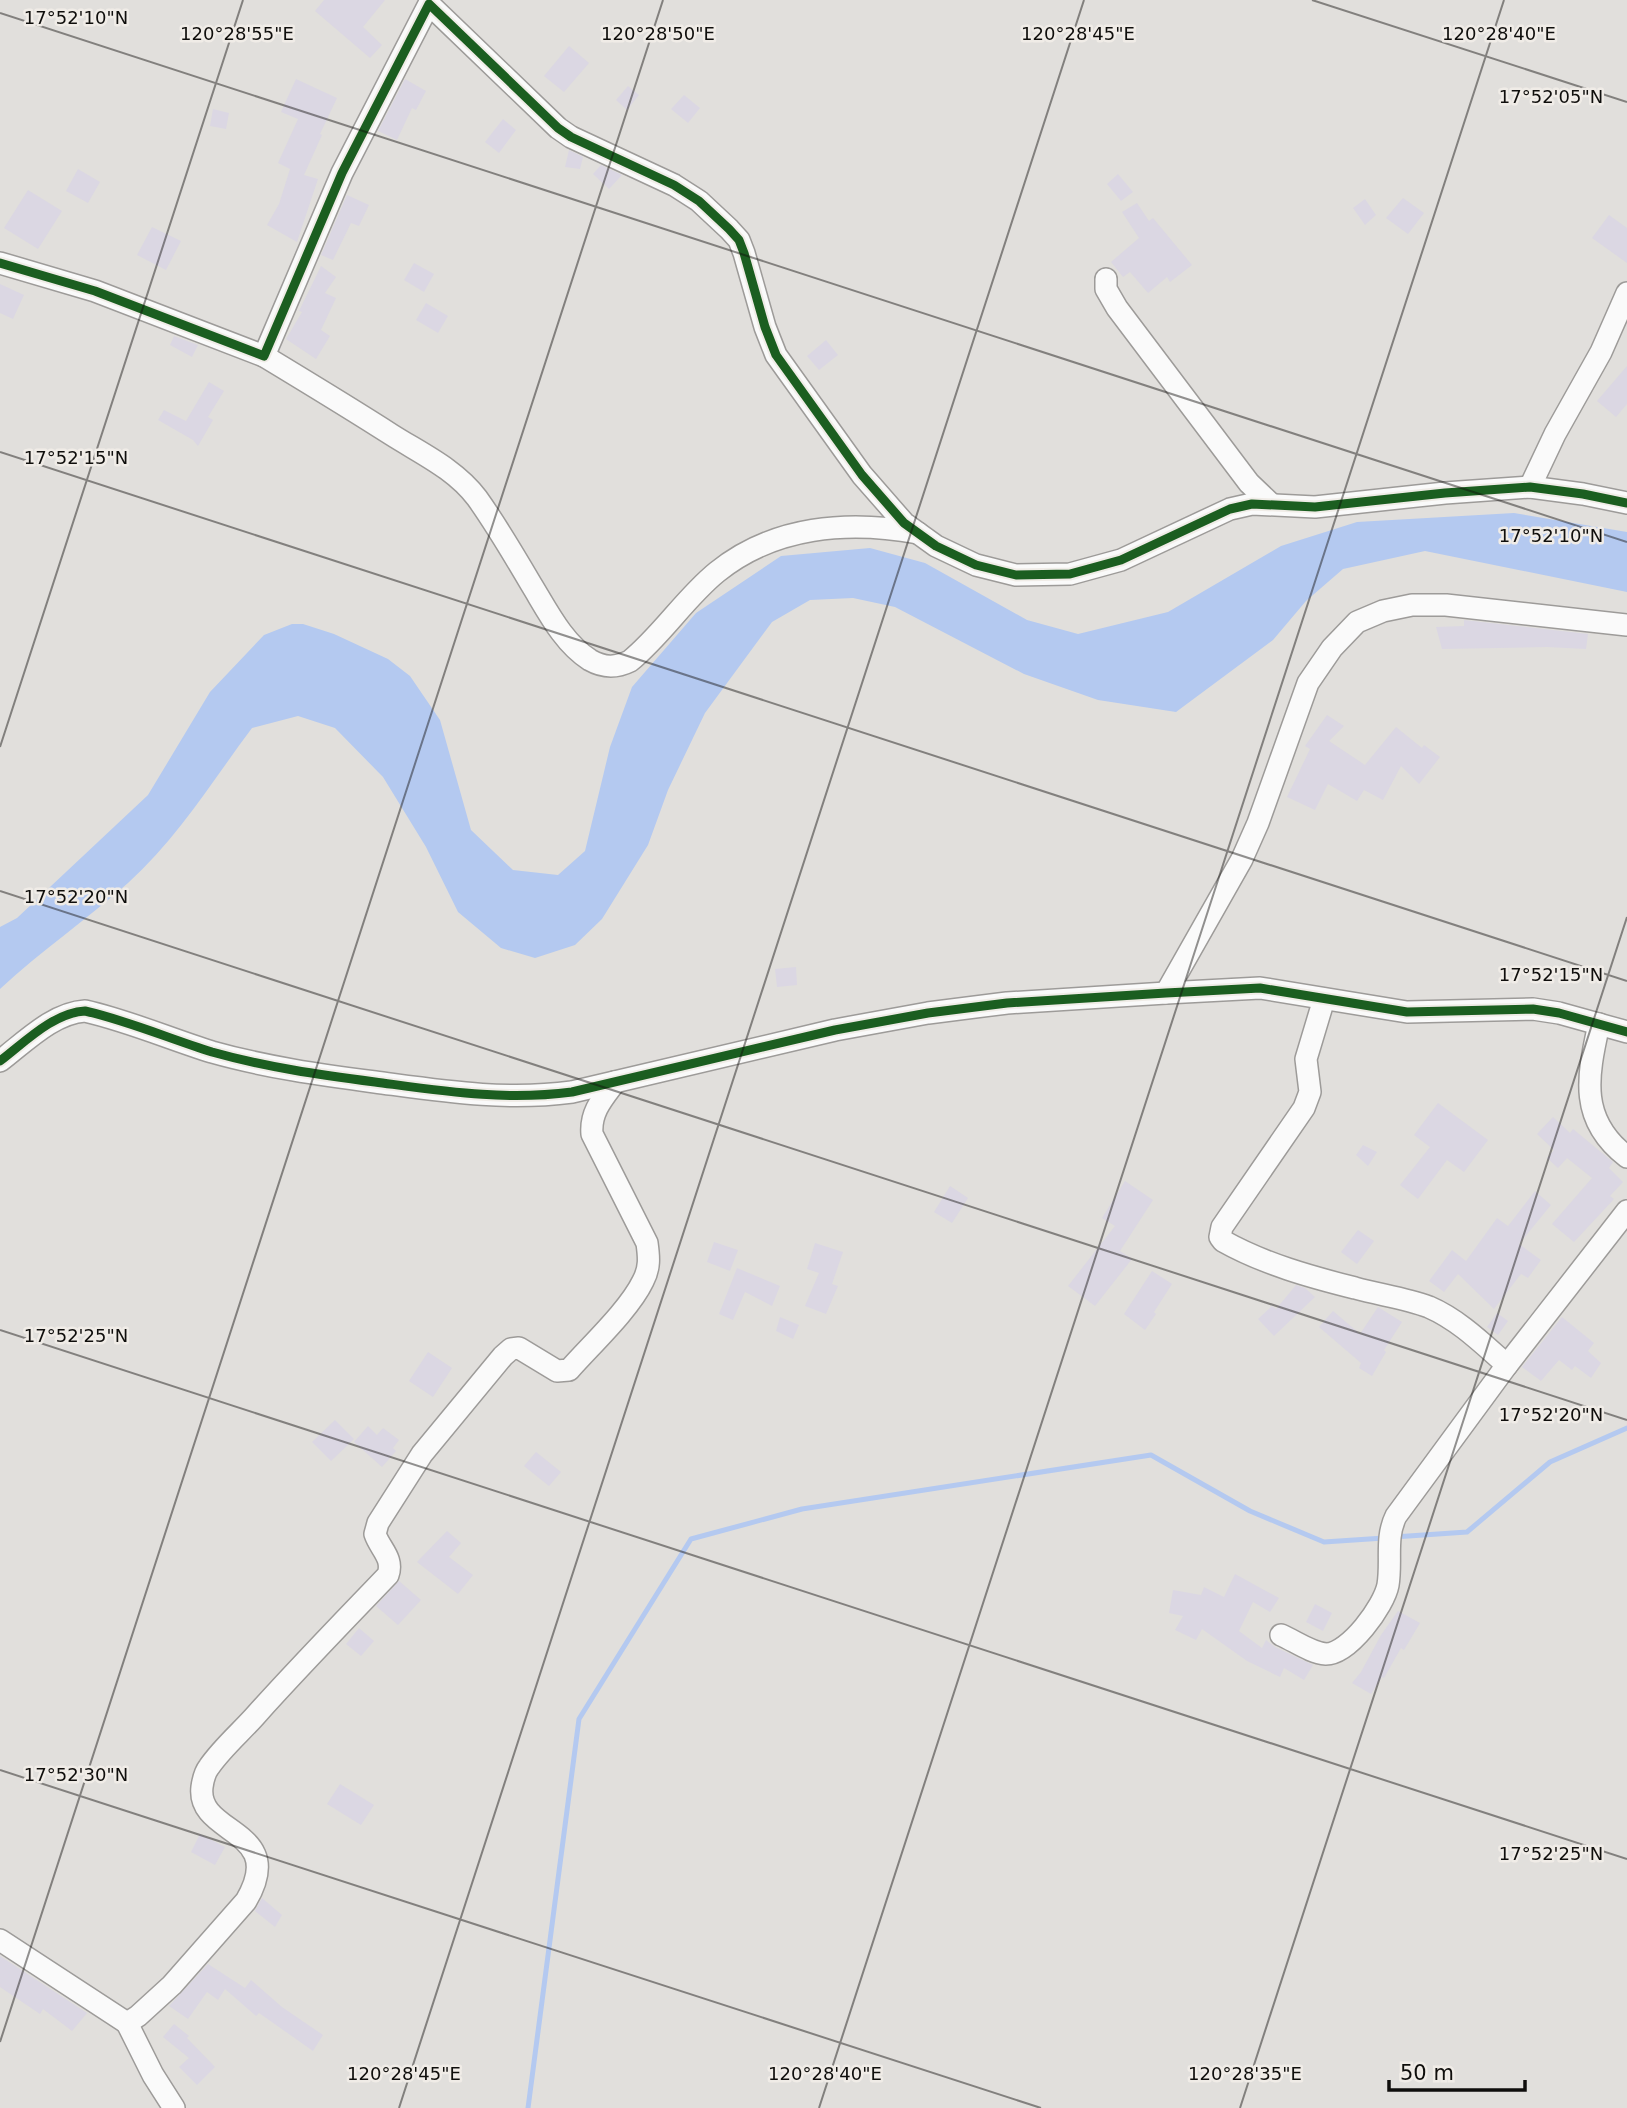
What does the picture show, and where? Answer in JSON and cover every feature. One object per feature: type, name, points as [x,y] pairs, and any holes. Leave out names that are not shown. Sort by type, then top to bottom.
[{"type":"street","points":[[264,356],[342,173],[428,2],[558,128],[571,137],[674,185],[699,201],[729,229],[739,240],[744,253],[765,327],[776,355],[862,475],[904,523],[936,546],[976,565],[1016,575],[1070,574],[1121,560],[1230,509],[1252,505],[1315,507],[1530,487],[1627,503]]},
{"type":"street","points":[[0,263],[95,291],[264,356],[439,463],[462,480],[499,530],[546,609],[574,648],[591,661],[605,666],[619,666],[630,661],[716,573],[752,548],[784,536],[848,526],[873,526],[918,533]]},
{"type":"street","points":[[1106,279],[1106,289],[1116,308],[1249,483],[1271,504]]},
{"type":"street","points":[[1530,487],[1555,434],[1601,352],[1627,293]]},
{"type":"street","points":[[1166,992],[1242,859],[1258,823],[1308,684],[1332,648],[1357,622],[1383,611],[1412,605],[1446,605],[1627,625]]},
{"type":"street","points":[[0,1060],[60,1017],[85,1011],[214,1052],[303,1072],[497,1096],[533,1097],[572,1092],[835,1030],[928,1013],[1007,1003],[1260,988],[1407,1012],[1533,1009],[1559,1013],[1627,1032]]},
{"type":"street","points":[[1324,999],[1306,1059],[1310,1092],[1304,1108],[1222,1227],[1220,1237],[1256,1258],[1430,1308],[1472,1334],[1507,1364]]},
{"type":"street","points":[[1599,1024],[1591,1070],[1595,1120],[1605,1138],[1627,1157]]},
{"type":"street","points":[[592,1134],[593,1116],[615,1082]]},
{"type":"street","points":[[127,2022],[138,2016],[172,1984],[251,1892],[258,1868],[256,1854],[251,1846],[208,1808],[201,1790],[204,1778],[209,1767],[290,1677],[388,1574],[390,1564],[377,1540],[375,1529],[422,1454],[511,1349],[522,1349],[557,1371],[569,1370],[631,1299],[644,1280],[650,1261],[648,1243],[572,1092]]},
{"type":"street","points":[[1282,1634],[1317,1653],[1328,1654],[1345,1647],[1355,1638],[1375,1612],[1387,1588],[1390,1532],[1396,1516],[1507,1364],[1627,1211]]},
{"type":"street","points":[[0,1940],[127,2022],[153,2075],[174,2108]]},
{"type":"water","points":[[1514,513],[1627,532],[1627,592],[1425,551],[1343,569],[1306,601],[1273,640],[1176,712],[1098,700],[1024,674],[895,607],[853,598],[810,600],[772,622],[705,713],[668,790],[648,845],[602,919],[575,945],[535,958],[501,948],[458,912],[426,847],[383,777],[335,728],[298,716],[252,728],[179,828],[146,866],[0,989],[0,927],[17,918],[148,795],[210,692],[264,635],[292,624],[303,624],[334,634],[388,659],[410,676],[440,720],[471,830],[513,870],[558,875],[585,851],[610,747],[632,687],[696,613],[781,556],[870,548],[925,563],[1027,620],[1078,634],[1168,612],[1281,546],[1357,522]]},
{"type":"building","points":[[324,0],[385,0],[363,27],[382,45],[370,58],[315,11]]},
{"type":"building","points":[[569,46],[589,63],[564,92],[544,76]]},
{"type":"building","points":[[296,79],[337,98],[304,175],[318,179],[297,242],[267,225],[279,204],[290,169],[278,163],[298,119],[281,112]]},
{"type":"building","points":[[405,79],[426,91],[416,110],[412,108],[397,140],[378,131]]},
{"type":"building","points":[[628,86],[639,95],[627,110],[616,100]]},
{"type":"building","points":[[684,95],[700,108],[688,123],[671,109]]},
{"type":"building","points":[[213,109],[229,113],[226,129],[210,126]]},
{"type":"building","points":[[503,119],[516,130],[499,153],[485,142]]},
{"type":"building","points":[[569,150],[583,157],[580,169],[565,167]]},
{"type":"building","points":[[601,165],[622,175],[609,189],[593,174]]},
{"type":"building","points":[[78,169],[100,182],[88,203],[66,191]]},
{"type":"building","points":[[1118,174],[1133,192],[1121,201],[1107,184]]},
{"type":"building","points":[[28,190],[62,211],[38,249],[4,228]]},
{"type":"building","points":[[347,195],[369,205],[359,226],[351,223],[333,260],[321,255]]},
{"type":"building","points":[[1403,198],[1424,213],[1408,234],[1386,218]]},
{"type":"building","points":[[1365,199],[1376,215],[1365,225],[1353,208]]},
{"type":"building","points":[[1137,203],[1149,221],[1153,218],[1192,265],[1170,282],[1167,277],[1148,293],[1130,272],[1123,277],[1111,262],[1139,238],[1122,212]]},
{"type":"building","points":[[1609,215],[1627,228],[1627,263],[1592,238]]},
{"type":"building","points":[[152,227],[181,241],[166,270],[137,255]]},
{"type":"building","points":[[414,263],[434,274],[424,292],[404,280]]},
{"type":"building","points":[[321,266],[336,277],[325,293],[336,298],[321,330],[330,336],[316,359],[286,339],[302,312],[299,311]]},
{"type":"building","points":[[0,284],[24,295],[13,319],[0,313]]},
{"type":"building","points":[[426,303],[448,316],[438,333],[416,320]]},
{"type":"building","points":[[174,336],[198,345],[192,357],[170,345]]},
{"type":"building","points":[[826,340],[838,355],[819,370],[807,356]]},
{"type":"building","points":[[1627,366],[1627,404],[1616,417],[1597,401]]},
{"type":"building","points":[[209,382],[224,391],[208,417],[213,420],[198,446],[193,440],[158,420],[164,410],[186,421]]},
{"type":"building","points":[[1464,620],[1588,634],[1586,649],[1442,649],[1436,627],[1464,626]]},
{"type":"building","points":[[1327,715],[1344,726],[1329,741],[1365,765],[1396,727],[1422,748],[1424,745],[1440,757],[1419,784],[1401,766],[1383,800],[1364,790],[1357,801],[1328,784],[1315,810],[1287,797],[1310,749],[1305,746]]},
{"type":"building","points":[[796,967],[797,985],[777,987],[775,969]]},
{"type":"building","points":[[1438,1103],[1488,1140],[1464,1172],[1447,1160],[1418,1199],[1400,1185],[1430,1147],[1414,1135]]},
{"type":"building","points":[[1553,1117],[1570,1133],[1573,1129],[1613,1162],[1609,1168],[1623,1182],[1610,1196],[1614,1199],[1574,1242],[1552,1224],[1592,1178],[1567,1158],[1558,1168],[1547,1158],[1554,1150],[1537,1134]]},
{"type":"building","points":[[1363,1145],[1377,1152],[1368,1166],[1356,1155]]},
{"type":"building","points":[[1125,1181],[1153,1200],[1120,1251],[1132,1259],[1095,1306],[1068,1286],[1115,1226],[1102,1218]]},
{"type":"building","points":[[950,1186],[968,1198],[952,1223],[934,1212]]},
{"type":"building","points":[[1535,1191],[1551,1205],[1519,1244],[1541,1260],[1528,1278],[1521,1274],[1494,1309],[1458,1274],[1444,1292],[1429,1281],[1452,1250],[1466,1261],[1497,1218],[1508,1226]]},
{"type":"building","points":[[1358,1230],[1374,1241],[1357,1264],[1341,1252]]},
{"type":"building","points":[[714,1242],[738,1250],[730,1271],[707,1262]]},
{"type":"building","points":[[815,1243],[843,1252],[832,1284],[838,1286],[826,1314],[805,1306],[819,1273],[807,1269]]},
{"type":"building","points":[[737,1268],[780,1286],[772,1306],[745,1292],[733,1320],[719,1314]]},
{"type":"building","points":[[1152,1271],[1172,1284],[1145,1330],[1124,1314]]},
{"type":"building","points":[[1296,1285],[1305,1288],[1315,1297],[1274,1336],[1258,1319],[1272,1306],[1276,1309]]},
{"type":"building","points":[[1378,1307],[1402,1322],[1384,1350],[1386,1352],[1372,1376],[1359,1368],[1361,1363],[1319,1327],[1333,1311],[1360,1334]]},
{"type":"building","points":[[1497,1313],[1508,1321],[1498,1335],[1487,1327]]},
{"type":"building","points":[[780,1317],[799,1325],[793,1339],[776,1331]]},
{"type":"building","points":[[1562,1317],[1594,1343],[1588,1351],[1601,1363],[1591,1378],[1575,1366],[1572,1370],[1559,1360],[1541,1381],[1522,1367]]},
{"type":"building","points":[[428,1352],[452,1368],[433,1397],[409,1381]]},
{"type":"building","points":[[335,1420],[354,1439],[331,1461],[312,1442]]},
{"type":"building","points":[[368,1426],[377,1435],[383,1428],[399,1440],[393,1448],[396,1451],[382,1467],[354,1442]]},
{"type":"building","points":[[536,1452],[561,1472],[549,1486],[524,1466]]},
{"type":"building","points":[[447,1531],[461,1543],[449,1557],[473,1575],[458,1594],[417,1562]]},
{"type":"building","points":[[1235,1574],[1279,1598],[1270,1612],[1253,1602],[1239,1631],[1262,1648],[1266,1640],[1313,1665],[1304,1680],[1284,1668],[1280,1677],[1247,1661],[1202,1629],[1196,1640],[1175,1630],[1183,1616],[1169,1613],[1173,1590],[1201,1595],[1204,1587],[1224,1597]]},
{"type":"building","points":[[399,1581],[421,1600],[398,1625],[376,1606]]},
{"type":"building","points":[[1315,1604],[1332,1613],[1323,1631],[1306,1622]]},
{"type":"building","points":[[1398,1611],[1420,1623],[1404,1650],[1401,1648],[1384,1678],[1382,1677],[1371,1694],[1352,1683]]},
{"type":"building","points":[[359,1628],[374,1641],[361,1656],[346,1644]]},
{"type":"building","points":[[340,1784],[374,1805],[361,1825],[327,1804]]},
{"type":"building","points":[[200,1834],[225,1847],[215,1865],[191,1852]]},
{"type":"building","points":[[262,1898],[282,1915],[275,1927],[255,1911]]},
{"type":"building","points":[[0,1956],[87,2013],[72,2031],[43,2009],[40,2014],[0,1987]]},
{"type":"building","points":[[208,1964],[245,1988],[251,1980],[282,2007],[323,2035],[313,2051],[259,2013],[256,2016],[225,1989],[218,2000],[207,1992],[188,2019],[169,2006]]},
{"type":"building","points":[[174,2024],[189,2036],[187,2038],[215,2067],[197,2085],[179,2067],[189,2058],[163,2037]]},
{"type":"waterway","points":[[1394,1537],[1467,1532],[1550,1462],[1627,1428]]},
{"type":"waterway","points":[[528,2108],[579,1719],[691,1539],[802,1509],[1151,1455],[1250,1511],[1324,1542],[1384,1538]]},
{"type":"cycle path","points":[[0,263],[95,291],[264,356],[342,173],[429,4],[558,128],[571,137],[674,185],[699,201],[729,229],[739,240],[744,253],[765,327],[776,355],[862,475],[904,523],[936,546],[976,565],[1016,575],[1070,574],[1121,560],[1230,509],[1252,504],[1315,507],[1530,487],[1627,503]]},
{"type":"cycle path","points":[[0,1061],[51,1023],[73,1013],[85,1011],[212,1052],[293,1070],[449,1091],[547,1095],[572,1092],[835,1030],[928,1013],[1007,1003],[1260,988],[1407,1012],[1533,1009],[1559,1013],[1627,1032]]}]
